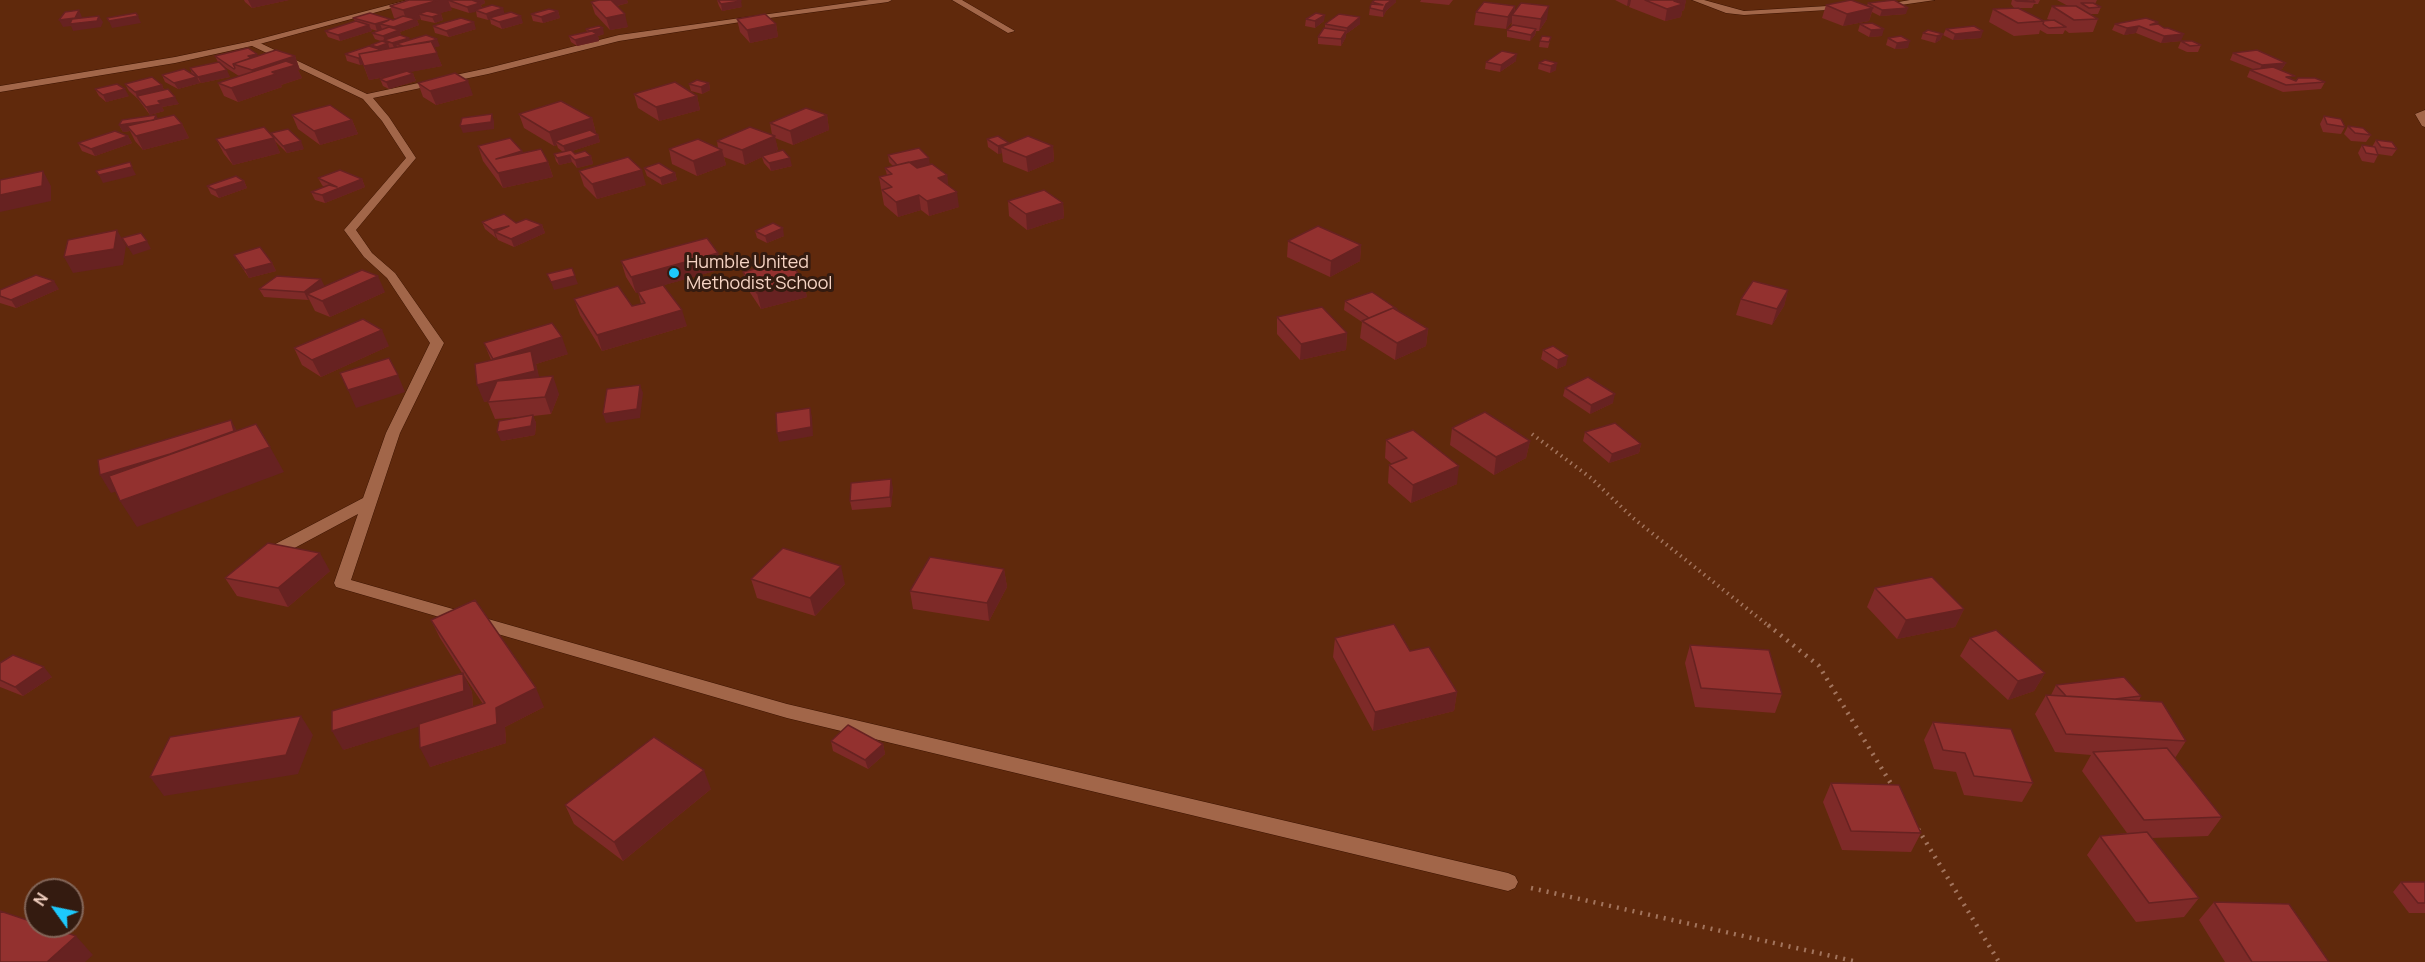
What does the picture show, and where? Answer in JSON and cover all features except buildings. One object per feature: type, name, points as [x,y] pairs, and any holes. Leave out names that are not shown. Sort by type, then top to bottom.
[{"type":"street","points":[[0,89],[175,60],[253,43],[417,0]]},
{"type":"street","points":[[366,97],[488,71],[619,38],[888,0]]},
{"type":"street","points":[[956,0],[1011,31]]},
{"type":"street","points":[[1696,0],[1744,14],[1858,6]]},
{"type":"street","points":[[1869,6],[1931,0]]},
{"type":"street","points":[[253,43],[366,97],[386,119],[411,158],[350,230],[368,255],[391,276],[437,343],[393,433],[342,583],[787,711],[1508,882]]},
{"type":"street","points":[[2425,113],[2420,114],[2425,124]]},
{"type":"street","points":[[254,562],[370,501]]},
{"type":"path","points":[[1532,434],[1591,478],[1634,518],[1819,666],[1893,789]]},
{"type":"path","points":[[1912,819],[1999,962]]},
{"type":"path","points":[[1508,882],[1858,962]]},
{"type":"place","name":"Humble United Methodist School","points":[[674,273]]}]
